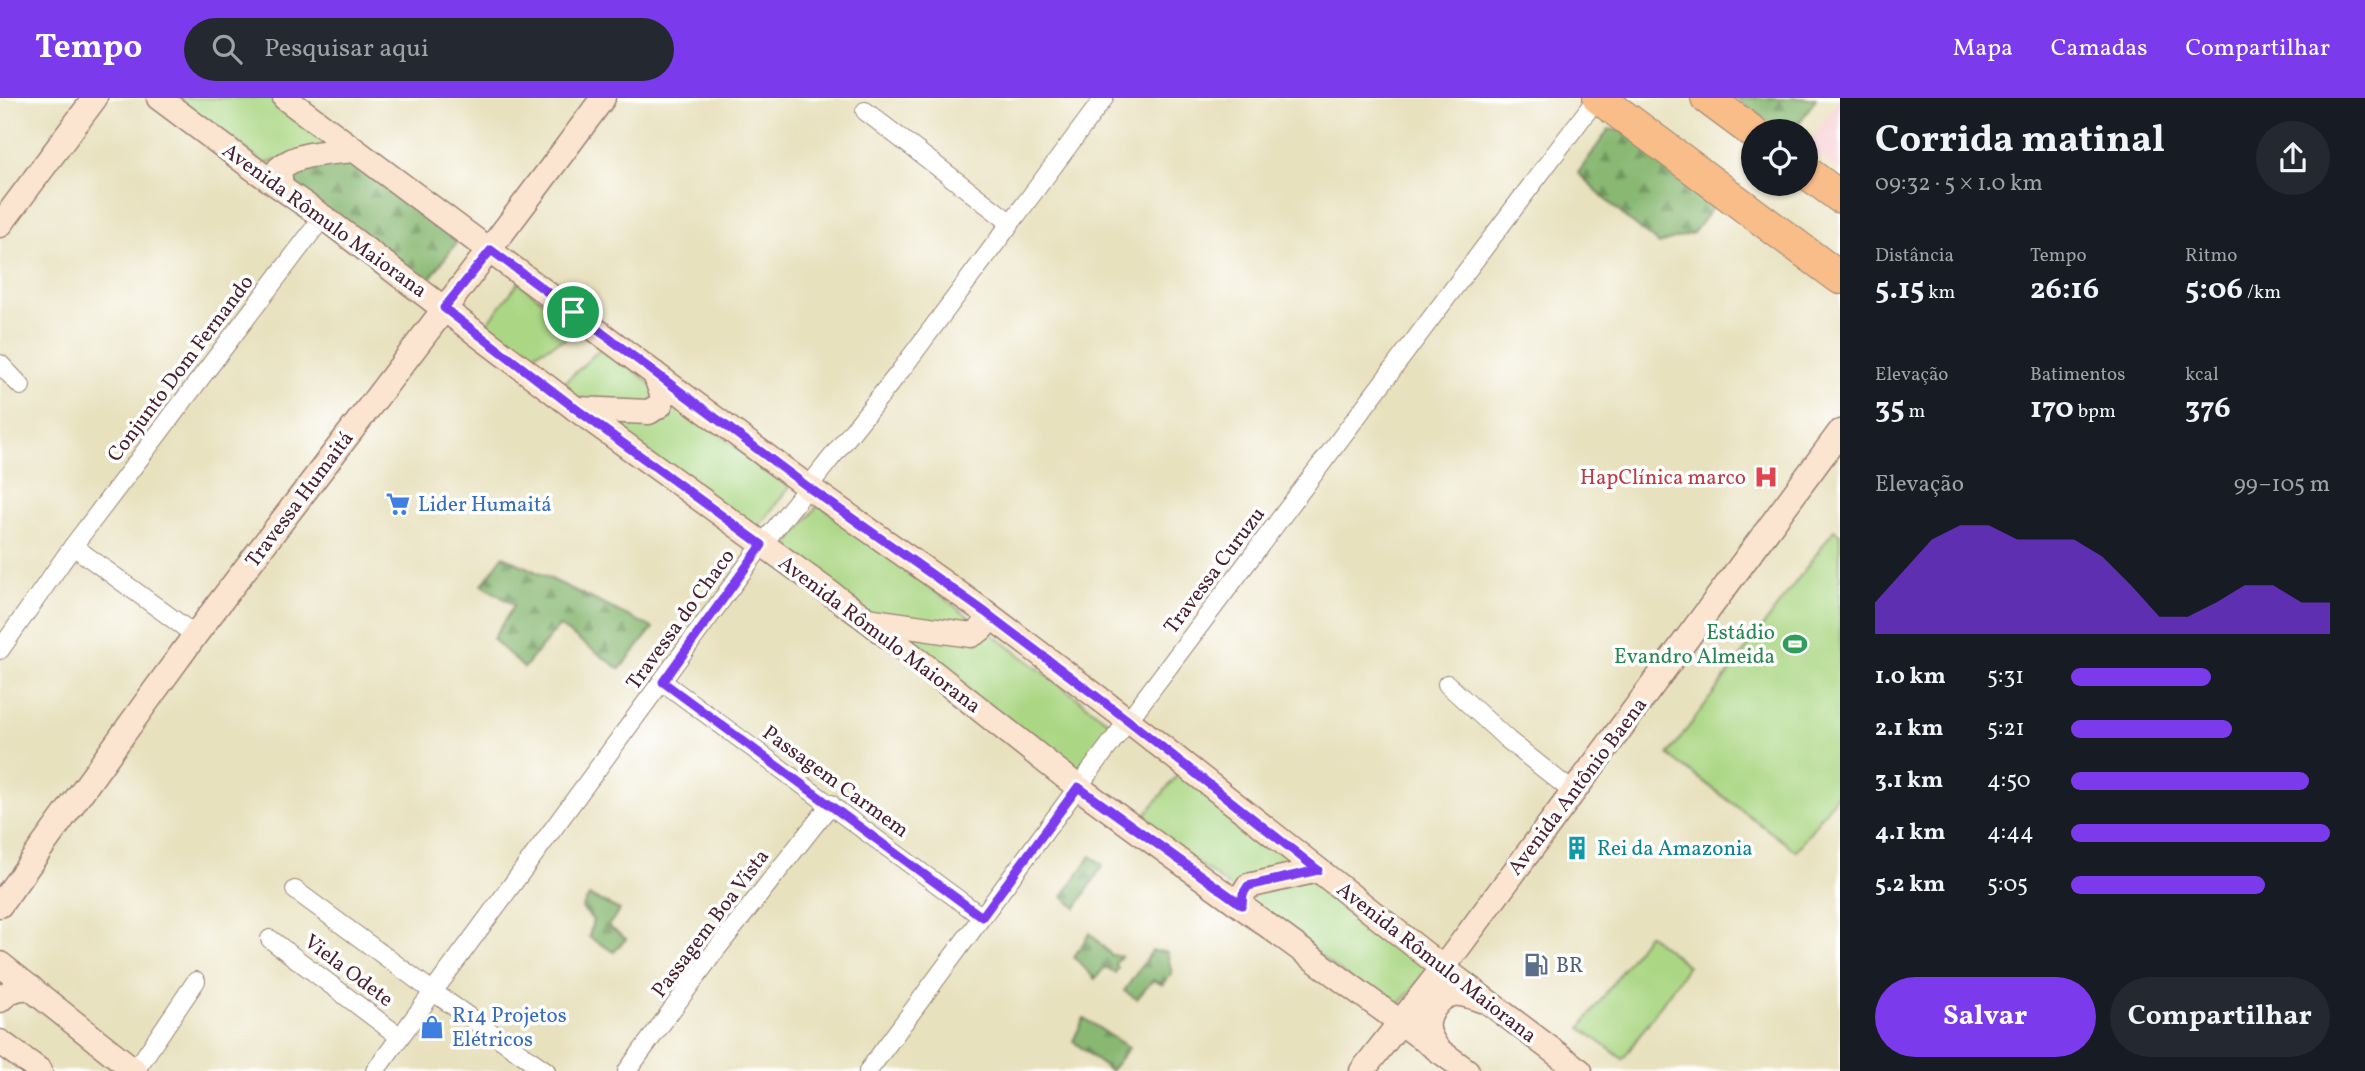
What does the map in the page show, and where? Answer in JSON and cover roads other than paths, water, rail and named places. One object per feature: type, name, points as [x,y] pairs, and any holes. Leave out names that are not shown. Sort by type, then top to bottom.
[{"type":"highway","points":[[1598,98],[1840,278]]},
{"type":"highway","points":[[1720,102],[1741,121]]},
{"type":"highway","points":[[1818,181],[1840,197]]},
{"type":"street","points":[[0,225],[95,98]]},
{"type":"street","name":"Avenida Rômulo Maiorana","points":[[159,98],[323,217],[576,409],[866,620],[1078,787],[1467,1071]]},
{"type":"street","name":"Avenida Rômulo Maiorana","points":[[285,98],[808,487],[985,612],[1129,721],[1443,968],[1580,1071]]},
{"type":"street","name":"Travessa Humaitá","points":[[0,905],[195,635],[491,250],[603,98]]},
{"type":"street","name":"Travessa do Chaco","points":[[375,1071],[762,545],[901,370],[1104,98]]},
{"type":"street","name":"Travessa Curuzu","points":[[868,1071],[1078,787],[1598,98]]},
{"type":"street","points":[[865,111],[1011,223]]},
{"type":"street","points":[[281,187],[279,169],[286,162],[303,156],[353,149]]},
{"type":"street","name":"Conjunto Dom Fernando","points":[[0,650],[73,546],[323,217]]},
{"type":"street","points":[[0,364],[21,386]]},
{"type":"street","points":[[576,409],[649,412],[660,405],[663,397],[655,374]]},
{"type":"street","name":"Avenida Antônio Baena","points":[[1362,1071],[1443,968],[1840,432]]},
{"type":"street","points":[[73,546],[195,635]]},
{"type":"street","points":[[866,620],[971,635],[982,630],[987,620],[985,612]]},
{"type":"street","name":"Passagem Carmem","points":[[663,682],[982,917]]},
{"type":"street","points":[[1447,684],[1508,740],[1573,792]]},
{"type":"street","name":"Passagem Boa Vista","points":[[627,1071],[715,951],[831,804]]},
{"type":"street","points":[[1242,905],[1243,894],[1248,886],[1318,870]]},
{"type":"street","points":[[295,890],[432,992],[546,1071]]},
{"type":"street","name":"Viela Odete","points":[[270,939],[400,1037]]},
{"type":"street","points":[[0,964],[135,1071],[197,981]]},
{"type":"street","points":[[0,1000],[12,990],[31,988]]},
{"type":"street","points":[[1438,1050],[1428,1033],[1427,1022],[1442,999],[1452,994],[1472,996],[1488,1002]]},
{"type":"street","points":[[0,1042],[40,1071]]},
{"type":"place","name":"HapClínica marco","points":[[1766,477]]},
{"type":"place","name":"Lider Humaitá","points":[[398,504]]},
{"type":"place","name":"Estádio Evandro Almeida","points":[[1795,644]]},
{"type":"place","name":"Rei da Amazonia","points":[[1577,848]]},
{"type":"place","name":"BR","points":[[1536,965]]},
{"type":"place","name":"R14 Projetos Elétricos","points":[[432,1027]]}]
